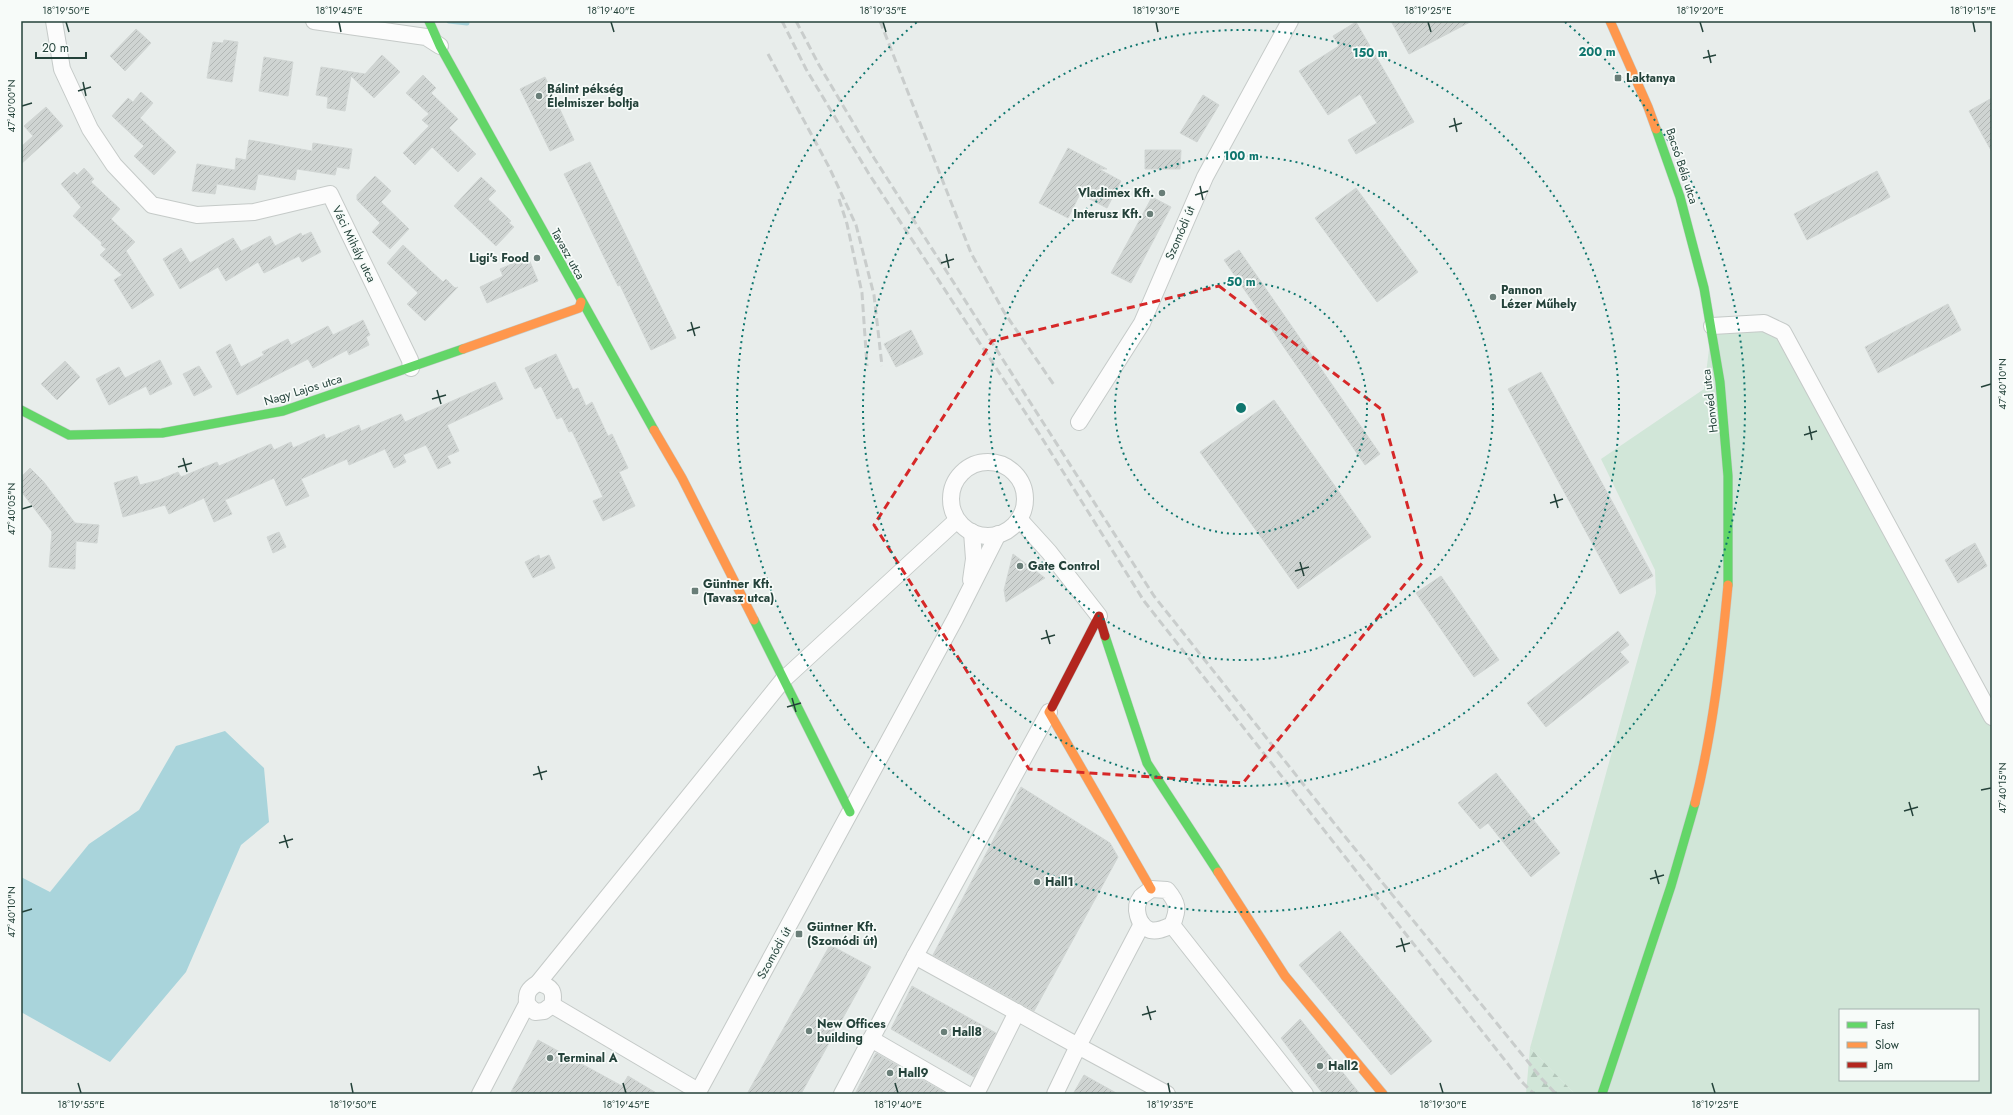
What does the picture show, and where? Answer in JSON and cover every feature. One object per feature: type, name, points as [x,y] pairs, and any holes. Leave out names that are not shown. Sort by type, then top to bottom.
[{"type":"street","name":"Váci Mihály utca","points":[[54,21],[62,69],[90,129],[114,165],[152,205],[197,215],[254,212],[330,194],[410,360],[411,368]]},
{"type":"street","points":[[314,21],[426,37],[440,46]]},
{"type":"street","name":"Szomódi út","points":[[1079,422],[1142,323],[1205,177],[1290,21]]},
{"type":"street","name":"Bacsó Béla utca","points":[[1610,21],[1650,109],[1671,166],[1690,233],[1712,326]]},
{"type":"street","name":"Tavasz utca","points":[[430,22],[440,46],[581,302],[691,496],[729,569],[783,680],[817,743],[850,812]]},
{"type":"street","name":"Nagy Lajos utca","points":[[21,410],[69,435],[162,433],[283,410],[411,368],[579,308],[581,302]]},
{"type":"street","points":[[1712,326],[1764,323],[1783,332],[1992,717]]},
{"type":"street","name":"Honvéd utca","points":[[1602,1094],[1679,862],[1706,759],[1721,672],[1730,554],[1728,473],[1726,438],[1712,326]]},
{"type":"street","points":[[985,462],[1002,465],[1016,475],[1022,485],[1025,497],[1019,519],[1009,529],[998,534],[985,536],[972,532],[957,520],[951,503],[952,487],[961,473],[974,464],[985,462]]},
{"type":"street","points":[[1019,519],[1049,552],[1100,616],[1147,763],[1284,976],[1383,1094]]},
{"type":"street","points":[[480,1094],[527,1004],[526,996],[529,989],[538,983],[783,680],[957,520]]},
{"type":"street","points":[[970,590],[974,559],[972,532]]},
{"type":"street","name":"Szomódi út","points":[[698,1093],[970,590],[998,534]]},
{"type":"street","points":[[842,1094],[915,956],[1100,616]]},
{"type":"street","points":[[1049,712],[1151,889]]},
{"type":"street","points":[[1151,889],[1167,890],[1176,900],[1177,914],[1172,925],[1159,930],[1150,930],[1142,924],[1137,912],[1140,898],[1151,889]]},
{"type":"street","points":[[1055,1094],[1078,1046],[1142,924]]},
{"type":"street","points":[[1172,925],[1305,1094]]},
{"type":"street","points":[[915,956],[1167,1094]]},
{"type":"street","points":[[527,1004],[535,1012],[544,1011],[552,1005],[554,997],[552,990],[548,985],[538,983]]},
{"type":"street","points":[[552,1005],[698,1093]]},
{"type":"street","points":[[976,1094],[1017,1012]]},
{"type":"street","points":[[871,1039],[966,1094]]},
{"type":"highlighted area","points":[[1219,286],[1381,409],[1423,562],[1243,783],[1029,769],[874,525],[992,341]]},
{"type":"green space","points":[[1712,326],[1783,332],[1992,717],[1992,1094],[1575,1094],[1530,1048],[1656,593],[1655,570],[1601,459],[1704,389]]},
{"type":"green space","points":[[1530,1048],[1575,1094],[1526,1094]]},
{"type":"water","points":[[225,731],[264,768],[269,822],[241,845],[186,972],[110,1062],[21,1012],[21,877],[50,892],[89,844],[139,810],[176,746]]},
{"type":"building","points":[[1391,21],[1472,21],[1409,54]]},
{"type":"building","points":[[1356,22],[1414,122],[1356,154],[1348,140],[1377,123],[1360,94],[1328,115],[1299,71],[1339,46],[1333,36]]},
{"type":"building","points":[[136,29],[151,43],[125,71],[110,56]]},
{"type":"building","points":[[224,40],[238,42],[232,82],[207,78],[213,42],[223,43]]},
{"type":"building","points":[[382,55],[400,72],[374,98],[351,76],[345,111],[327,108],[328,97],[316,95],[321,67],[365,74]]},
{"type":"building","points":[[264,57],[293,62],[288,96],[259,91]]},
{"type":"building","points":[[423,75],[436,88],[431,93],[458,119],[449,128],[476,154],[458,172],[432,147],[415,165],[403,153],[429,126],[422,120],[429,114],[406,93]]},
{"type":"building","points":[[545,77],[574,140],[550,151],[520,89]]},
{"type":"building","points":[[141,92],[153,103],[140,118],[176,152],[154,175],[134,156],[144,146],[112,116],[128,98],[133,102]]},
{"type":"building","points":[[1203,95],[1219,105],[1197,142],[1180,133]]},
{"type":"building","points":[[1992,98],[1992,152],[1969,111]]},
{"type":"building","points":[[46,107],[63,126],[21,164],[21,147],[33,136],[24,126]]},
{"type":"building","points":[[249,140],[312,151],[313,143],[352,149],[349,169],[337,167],[335,175],[297,169],[295,180],[258,174],[255,190],[217,184],[215,194],[192,191],[197,164],[235,170],[236,158],[246,160]]},
{"type":"building","points":[[1068,148],[1107,169],[1099,169],[1121,181],[1107,208],[1080,194],[1068,218],[1039,203]]},
{"type":"building","points":[[1145,150],[1181,150],[1180,169],[1145,169]]},
{"type":"building","points":[[590,162],[676,338],[651,350],[620,285],[618,286],[564,174]]},
{"type":"building","points":[[84,168],[94,179],[91,182],[120,209],[111,219],[135,242],[126,251],[154,295],[132,309],[114,280],[122,275],[100,255],[106,249],[101,245],[102,243],[73,216],[81,207],[61,184],[74,172],[77,175]]},
{"type":"building","points":[[1877,171],[1890,197],[1807,240],[1794,214]]},
{"type":"building","points":[[375,176],[391,191],[381,202],[409,229],[390,249],[372,232],[380,223],[357,200],[357,195]]},
{"type":"building","points":[[481,177],[496,191],[488,199],[511,221],[509,223],[514,227],[496,246],[454,206]]},
{"type":"building","points":[[1356,188],[1418,272],[1377,302],[1315,218]]},
{"type":"building","points":[[1152,197],[1171,207],[1131,283],[1111,273]]},
{"type":"building","points":[[311,232],[321,252],[302,262],[299,256],[264,273],[258,262],[226,281],[218,267],[180,289],[163,259],[181,248],[190,263],[233,238],[241,251],[270,236],[275,246],[301,233],[302,236]]},
{"type":"building","points":[[403,245],[443,282],[446,279],[455,288],[458,287],[425,321],[407,304],[418,293],[387,263]]},
{"type":"building","points":[[1239,250],[1380,454],[1365,465],[1224,260]]},
{"type":"building","points":[[528,257],[538,281],[487,303],[480,287],[503,276],[500,269]]},
{"type":"building","points":[[1948,304],[1961,330],[1878,373],[1865,347]]},
{"type":"building","points":[[363,320],[370,335],[366,337],[369,345],[349,355],[347,350],[313,368],[308,359],[237,395],[216,352],[230,344],[241,367],[264,355],[262,352],[288,339],[291,345],[328,326],[333,335]]},
{"type":"building","points":[[911,330],[923,354],[896,367],[884,344]]},
{"type":"building","points":[[556,354],[573,390],[578,388],[586,406],[592,402],[608,436],[612,434],[628,468],[619,472],[635,506],[603,521],[593,501],[603,497],[572,431],[569,432],[562,417],[557,419],[541,386],[535,389],[525,368]]},
{"type":"building","points":[[160,360],[172,384],[150,395],[146,386],[109,405],[96,379],[119,367],[125,378]]},
{"type":"building","points":[[65,361],[80,377],[57,400],[41,384]]},
{"type":"building","points":[[199,366],[212,387],[194,396],[183,374]]},
{"type":"building","points":[[1541,372],[1653,576],[1620,594],[1508,389]]},
{"type":"building","points":[[495,382],[503,399],[447,425],[459,451],[447,456],[451,463],[438,469],[426,445],[403,455],[406,462],[394,468],[385,449],[349,465],[347,459],[301,479],[309,496],[286,506],[274,478],[225,500],[232,514],[214,522],[204,498],[169,514],[165,505],[123,517],[114,483],[137,476],[140,485],[159,480],[178,472],[181,477],[217,462],[219,466],[271,444],[274,450],[291,442],[293,448],[324,434],[326,439],[359,425],[361,431],[401,414],[405,422]]},
{"type":"building","points":[[1274,400],[1371,537],[1298,589],[1200,452]]},
{"type":"building","points":[[30,468],[43,481],[75,523],[99,525],[97,543],[76,541],[75,569],[49,567],[52,532],[21,491],[21,477]]},
{"type":"building","points":[[279,532],[286,547],[273,553],[267,537]]},
{"type":"building","points":[[1975,543],[1987,566],[1958,583],[1945,560]]},
{"type":"building","name":"Gate Control","points":[[1013,554],[1045,578],[1006,602],[1004,590]]},
{"type":"building","points":[[539,555],[540,559],[549,555],[555,568],[533,578],[525,562]]},
{"type":"building","points":[[1441,576],[1499,660],[1474,677],[1416,593]]},
{"type":"building","points":[[1618,631],[1629,645],[1620,652],[1629,662],[1546,727],[1527,703]]},
{"type":"building","points":[[1496,773],[1560,853],[1531,877],[1488,823],[1480,829],[1458,803]]},
{"type":"building","name":"Hall1","points":[[1021,787],[1110,843],[1118,857],[1034,1011],[933,955]]},
{"type":"building","points":[[1340,931],[1432,1041],[1391,1075],[1299,965]]},
{"type":"building","name":"New Offices building","points":[[830,945],[871,967],[801,1094],[747,1094]]},
{"type":"building","name":"Hall8","points":[[912,986],[996,1033],[974,1077],[891,1029]]},
{"type":"building","name":"Hall2","points":[[1300,1019],[1360,1094],[1323,1094],[1281,1038]]},
{"type":"building","name":"Terminal A","points":[[538,1040],[622,1086],[628,1076],[658,1094],[510,1094]]},
{"type":"building","name":"Hall9","points":[[876,1053],[947,1094],[855,1094]]},
{"type":"building","points":[[1084,1075],[1118,1094],[1073,1094]]},
{"type":"waterway","points":[[449,21],[467,23]]},
{"type":"railway","points":[[782,21],[806,69],[869,174],[1040,435],[1144,601],[1522,1082],[1534,1094]]},
{"type":"railway","points":[[796,21],[819,65],[874,158],[1154,596],[1338,828],[1542,1079],[1556,1094]]},
{"type":"railway","points":[[880,21],[971,253],[1004,312],[1054,385]]},
{"type":"railway","points":[[768,54],[829,167],[856,225],[874,295],[882,366]]},
{"type":"railway","points":[[839,199],[847,224],[862,293],[867,366]]},
{"type":"traffic: fast","points":[[429,21],[440,46],[654,430]]},
{"type":"traffic: fast","points":[[1656,129],[1680,197],[1704,288],[1720,382],[1728,476],[1728,585]]},
{"type":"traffic: fast","points":[[21,410],[69,435],[162,433],[283,411],[463,349]]},
{"type":"traffic: fast","points":[[754,620],[850,812]]},
{"type":"traffic: fast","points":[[1105,636],[1147,763],[1218,872]]},
{"type":"traffic: fast","points":[[1602,1094],[1671,886],[1695,803]]},
{"type":"traffic: slow","points":[[1610,21],[1648,107],[1656,129]]},
{"type":"traffic: slow","points":[[463,349],[579,308],[581,302]]},
{"type":"traffic: slow","points":[[654,430],[682,478],[754,620]]},
{"type":"traffic: slow","points":[[1695,803],[1712,721],[1728,585]]},
{"type":"traffic: slow","points":[[1052,707],[1049,712],[1151,889]]},
{"type":"traffic: slow","points":[[1218,872],[1285,976],[1383,1094]]},
{"type":"traffic: jam","points":[[1052,707],[1099,616],[1105,636]]},
{"type":"place","name":"Laktanya","points":[[1618,78]]},
{"type":"place","name":"Bálint pékség Élelmiszer boltja","points":[[539,96]]},
{"type":"place","name":"Vladimex Kft.","points":[[1162,193]]},
{"type":"place","name":"Interusz Kft.","points":[[1150,214]]},
{"type":"place","name":"Ligi's Food","points":[[537,258]]},
{"type":"place","name":"Pannon Lézer Műhely","points":[[1493,297]]},
{"type":"place","name":"Gate Control","points":[[1020,566]]},
{"type":"place","name":"Güntner Kft. (Tavasz utca)","points":[[695,591]]},
{"type":"place","name":"Hall1","points":[[1037,882]]},
{"type":"place","name":"Güntner Kft. (Szomódi út)","points":[[799,934]]},
{"type":"place","name":"New Offices building","points":[[809,1031]]},
{"type":"place","name":"Hall8","points":[[944,1032]]},
{"type":"place","name":"Terminal A","points":[[550,1058]]},
{"type":"place","name":"Hall2","points":[[1320,1066]]},
{"type":"place","name":"Hall9","points":[[890,1073]]}]
